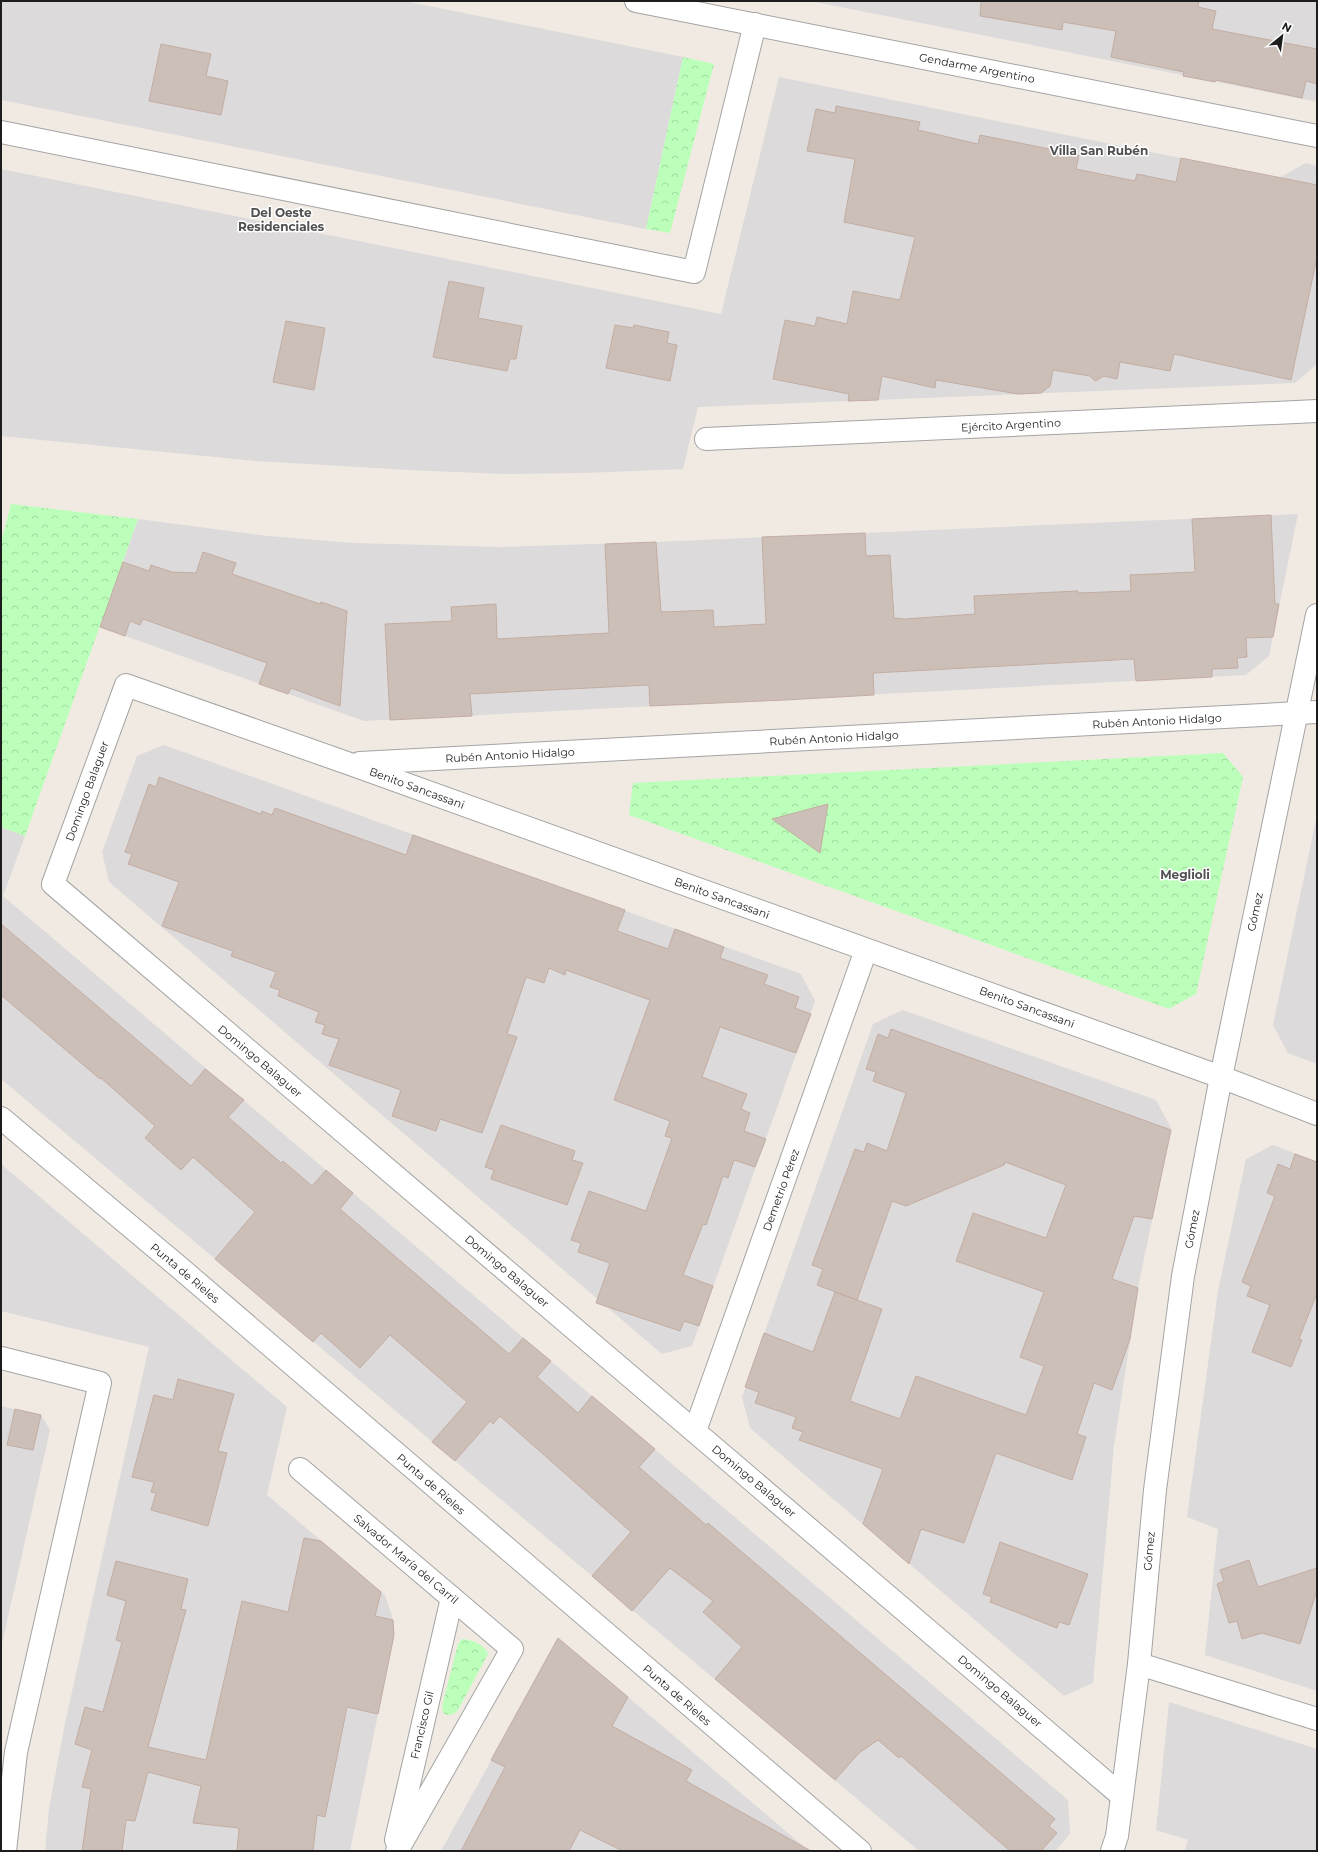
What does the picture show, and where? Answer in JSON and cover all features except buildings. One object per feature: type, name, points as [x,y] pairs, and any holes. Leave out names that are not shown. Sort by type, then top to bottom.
[{"type":"street","name":"Gendarme Argentino","points":[[636,1],[1317,136]]},
{"type":"street","points":[[1,132],[694,272],[755,24]]},
{"type":"street","name":"Ejército Argentino","points":[[706,439],[1317,411]]},
{"type":"street","name":"Gómez","points":[[1112,1851],[1117,1836],[1139,1664],[1155,1490],[1182,1276],[1221,1077],[1307,713],[1317,615]]},
{"type":"street","name":"Benito Sancassani","points":[[126,685],[1221,1077],[1317,1114]]},
{"type":"street","name":"Domingo Balaguer","points":[[126,685],[53,884],[1122,1796]]},
{"type":"street","name":"Rubén Antonio Hidalgo","points":[[350,764],[1307,713]]},
{"type":"street","name":"Demetrio Pérez","points":[[695,1431],[866,950]]},
{"type":"street","name":"Punta de Rieles","points":[[1,1118],[180,1268],[860,1851]]},
{"type":"street","points":[[1,1358],[100,1383],[8,1750],[5,1851]]},
{"type":"street","name":"Salvador María del Carril","points":[[300,1469],[512,1649],[397,1851]]},
{"type":"street","name":"Francisco Gil","points":[[393,1851],[452,1598]]},
{"type":"street","points":[[1139,1664],[1317,1720]]},
{"type":"shaded area","points":[[1,1],[404,1],[683,57],[646,229],[1,100]]},
{"type":"shaded area","points":[[810,1],[1317,1],[1317,102],[1007,40]]},
{"type":"shaded area","points":[[779,77],[1279,178],[1306,163],[1317,166],[1317,364],[1295,383],[698,407],[683,469],[585,473],[502,474],[410,470],[256,461],[1,436],[1,169],[721,314]]},
{"type":"shaded area","points":[[1298,514],[1269,656],[1246,675],[364,721],[100,627],[138,519],[268,536],[354,543],[501,547],[656,542]]},
{"type":"shaded area","points":[[164,745],[801,974],[815,1001],[692,1346],[662,1354],[109,882],[102,852],[137,756]]},
{"type":"shaded area","points":[[1317,815],[1317,1064],[1288,1053],[1273,1025]]},
{"type":"shaded area","points":[[1,827],[25,836],[3,896],[1068,1800],[1070,1834],[1055,1851],[919,1851],[1,1079]]},
{"type":"shaded area","points":[[903,1010],[1156,1100],[1171,1128],[1138,1288],[1114,1446],[1093,1683],[1064,1696],[750,1428],[742,1397],[873,1024]]},
{"type":"shaded area","points":[[1273,1145],[1317,1162],[1317,1691],[1205,1655],[1218,1529],[1187,1517],[1218,1291],[1246,1159]]},
{"type":"shaded area","points":[[1,1164],[287,1407],[267,1495],[385,1595],[393,1620],[394,1636],[350,1851],[45,1851],[49,1809],[65,1723],[149,1347],[1,1311]]},
{"type":"shaded area","points":[[1,1406],[41,1415],[50,1430],[1,1648]]},
{"type":"shaded area","points":[[628,1697],[802,1845],[799,1851],[441,1851],[525,1699]]},
{"type":"shaded area","points":[[1169,1702],[1317,1749],[1317,1851],[1185,1851],[1188,1840],[1156,1830]]},
{"type":"green space","points":[[683,57],[714,64],[670,233],[646,229]]},
{"type":"green space","points":[[11,504],[138,519],[25,836],[1,827],[1,542]]},
{"type":"green space","points":[[1223,753],[1243,777],[1196,994],[1169,1009],[629,815],[633,783]]},
{"type":"green space","points":[[464,1639],[481,1645],[488,1654],[458,1710],[453,1714],[447,1715],[443,1713],[442,1706],[458,1644]]},
{"type":"district","name":"Villa San Rubén","points":[[1099,151]]},
{"type":"district","name":"Del Oeste Residenciales","points":[[281,220]]},
{"type":"district","name":"Meglioli","points":[[1185,875]]}]
